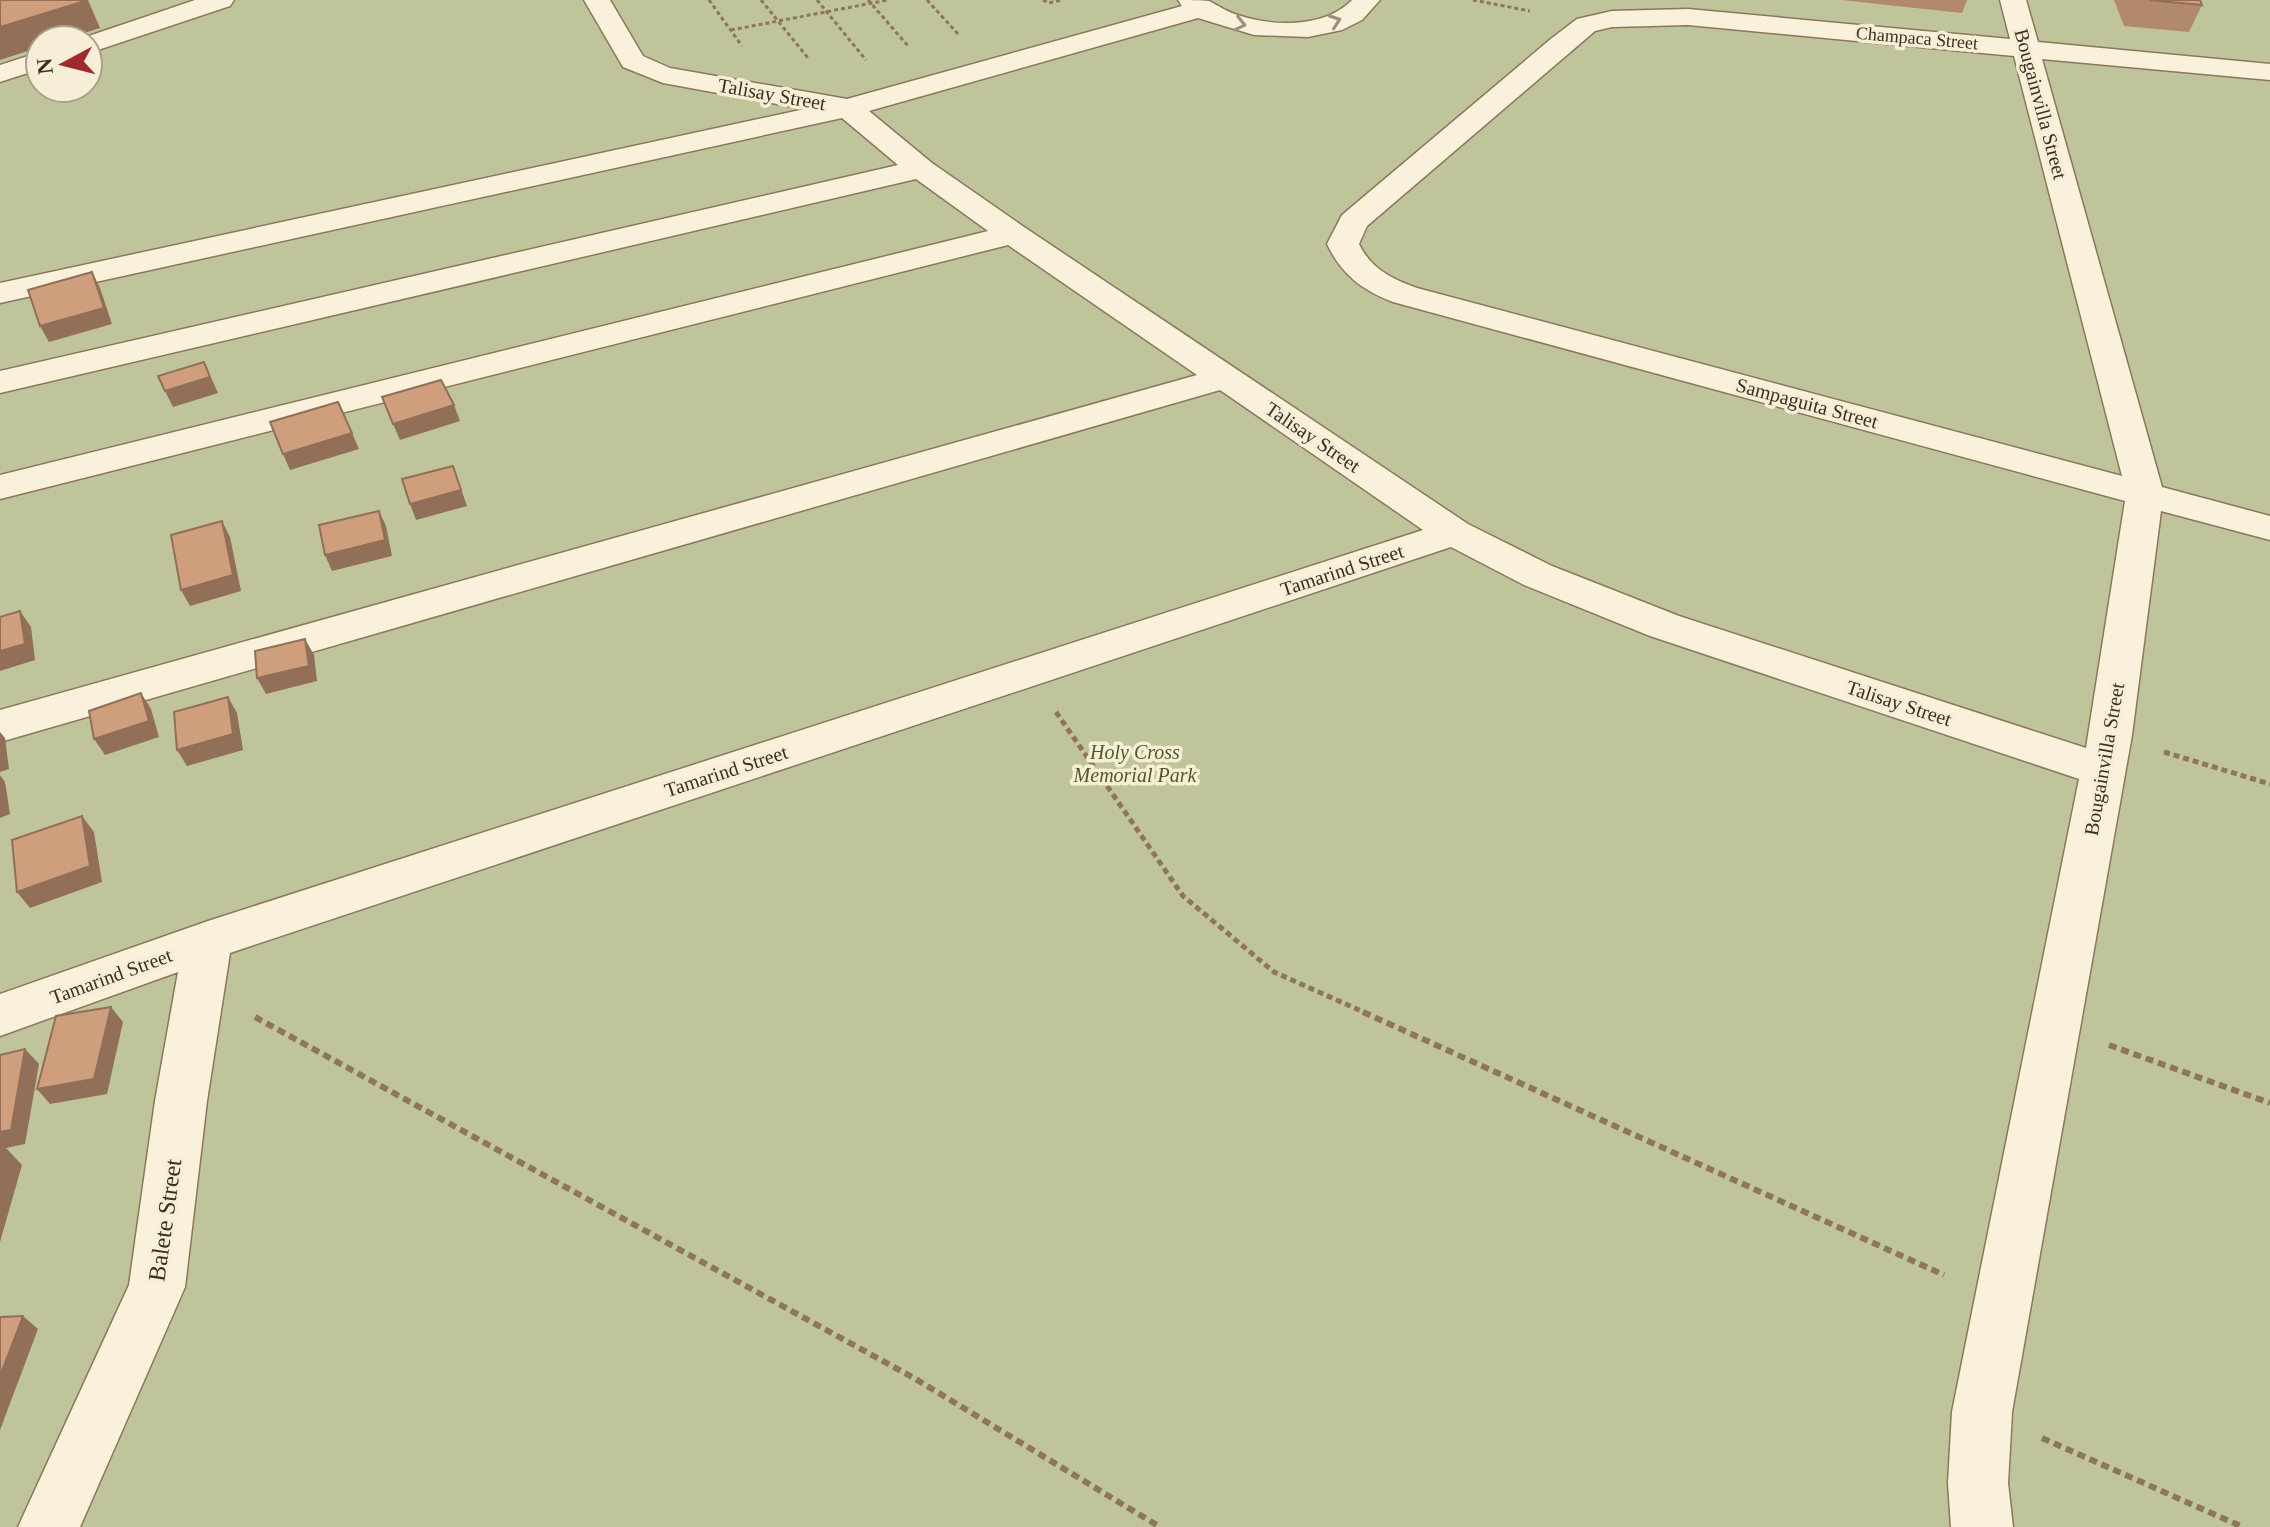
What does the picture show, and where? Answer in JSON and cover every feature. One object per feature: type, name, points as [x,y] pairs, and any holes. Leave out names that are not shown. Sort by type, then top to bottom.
[{"type":"lane","points":[[104,39],[221,0]]},
{"type":"lane","name":"Talisay Street","points":[[597,0],[633,61],[663,75],[848,108],[921,169],[1013,234],[1454,533],[1514,567],[1596,603],[2106,752]]},
{"type":"lane","points":[[0,293],[848,108],[1195,4],[1214,17],[1252,27],[1296,29],[1336,22],[1351,15],[1367,0]]},
{"type":"lane","name":"Bougainvilla Street","points":[[1982,1527],[1978,1483],[1982,1412],[2106,752],[2145,493],[2013,0]]},
{"type":"lane","name":"Champaca Street","points":[[1352,264],[1343,244],[1353,222],[1586,25],[1612,19],[1688,17],[2270,72]]},
{"type":"lane","points":[[0,74],[24,66]]},
{"type":"lane","points":[[0,382],[921,169]]},
{"type":"lane","points":[[0,487],[1013,234]]},
{"type":"lane","name":"Sampaguita Street","points":[[1352,264],[1373,283],[1405,295],[2270,528]]},
{"type":"lane","points":[[0,726],[1225,378]]},
{"type":"lane","name":"Tamarind Street","points":[[0,1015],[204,964],[1028,672],[1454,533]]},
{"type":"lane","name":"Balete Street","points":[[49,1527],[157,1287],[181,1101],[204,964]]},
{"type":"path","points":[[817,0],[895,95]]},
{"type":"path","points":[[731,30],[888,0]]},
{"type":"path","points":[[1043,0],[1049,3],[1062,0]]},
{"type":"path","points":[[869,2],[940,82]]},
{"type":"path","points":[[1028,672],[1183,896],[1274,972],[2004,1301]]},
{"type":"path","points":[[2106,752],[2270,784]]},
{"type":"path","points":[[204,964],[914,1378],[1160,1527]]},
{"type":"path","points":[[2055,1026],[2270,1103]]},
{"type":"path","points":[[1982,1412],[2243,1527]]},
{"type":"green space","name":"Holy Cross Memorial Park","points":[[53,0],[2270,0],[2270,1527],[0,1527],[0,17]]},
{"type":"building","points":[[0,0],[88,0],[0,27]]},
{"type":"building","points":[[2149,0],[2200,0],[2202,5]]},
{"type":"building","points":[[92,272],[104,308],[40,326],[28,290]]},
{"type":"building","points":[[204,362],[210,377],[165,391],[158,376]]},
{"type":"building","points":[[441,380],[454,405],[393,424],[382,397]]},
{"type":"building","points":[[338,402],[352,433],[283,454],[270,422]]},
{"type":"building","points":[[453,466],[461,490],[410,504],[402,479]]},
{"type":"building","points":[[379,511],[385,540],[325,555],[319,525]]},
{"type":"building","points":[[222,521],[233,575],[181,590],[171,535]]},
{"type":"building","points":[[20,611],[25,644],[0,651],[0,617]]},
{"type":"building","points":[[305,639],[309,666],[257,678],[255,651]]},
{"type":"building","points":[[141,693],[149,721],[94,739],[89,711]]},
{"type":"building","points":[[228,697],[233,734],[177,750],[174,712]]},
{"type":"building","points":[[82,816],[90,866],[17,892],[12,840]]},
{"type":"building","points":[[111,1007],[94,1079],[37,1089],[56,1016]]},
{"type":"building","points":[[25,1049],[11,1130],[0,1132],[0,1055]]},
{"type":"building","points":[[23,1316],[0,1376],[0,1317]]}]
